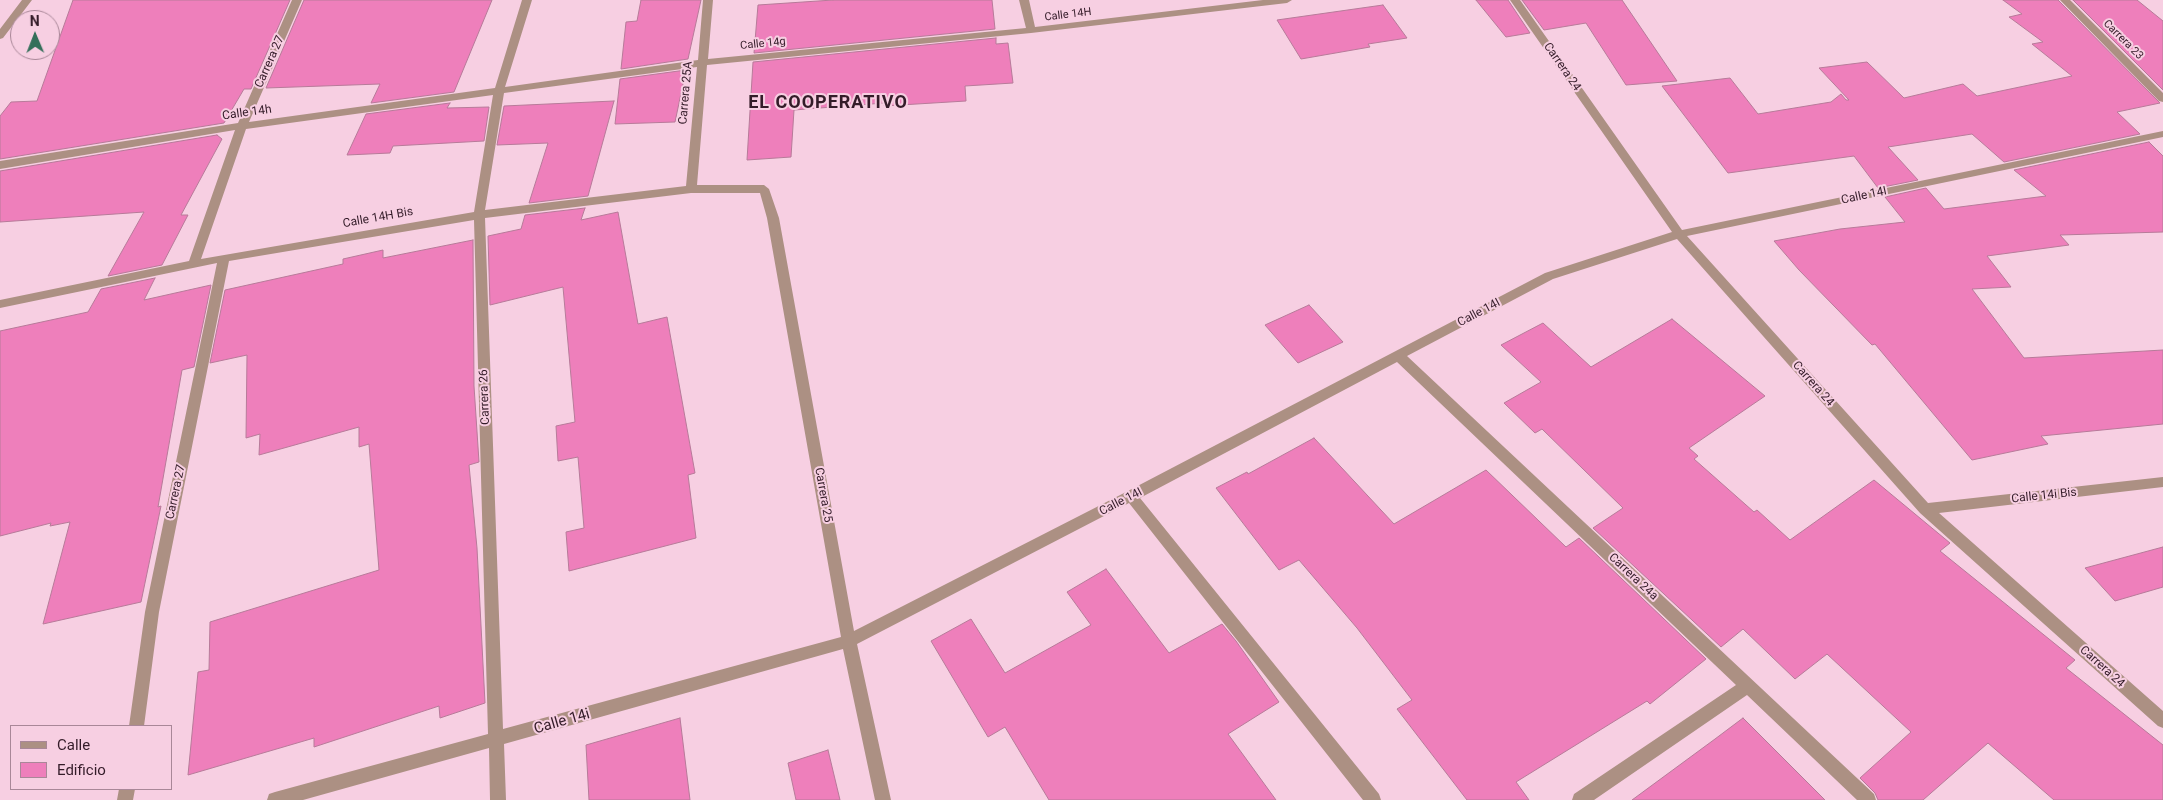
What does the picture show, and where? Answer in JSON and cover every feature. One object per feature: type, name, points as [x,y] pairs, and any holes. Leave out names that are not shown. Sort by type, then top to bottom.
[{"type":"street","points":[[0,36],[27,0]]},
{"type":"street","name":"Carrera 27","points":[[193,266],[242,126],[297,0]]},
{"type":"street","name":"Carrera 26","points":[[498,800],[479,215],[499,91],[527,0]]},
{"type":"street","name":"Carrera 25A","points":[[691,189],[708,0]]},
{"type":"street","points":[[1024,0],[1031,30]]},
{"type":"street","name":"Calle 14H","points":[[1031,30],[1287,0]]},
{"type":"street","name":"Carrera 24","points":[[1515,0],[1679,234],[1925,509],[2163,721]]},
{"type":"street","name":"Carrera 23","points":[[2065,0],[2163,99]]},
{"type":"street","name":"Calle 14g","points":[[499,91],[701,63],[1031,30]]},
{"type":"street","name":"Calle 14h","points":[[0,165],[242,126],[499,91]]},
{"type":"street","name":"Calle 14I","points":[[849,641],[1131,496],[1549,276],[1679,234],[2163,134]]},
{"type":"street","name":"Calle 14H Bis","points":[[0,304],[193,266],[224,258],[479,215],[691,189],[764,189]]},
{"type":"street","name":"Carrera 25","points":[[764,189],[773,218],[849,641],[883,800]]},
{"type":"street","name":"Carrera 27","points":[[136,725],[152,612],[224,258]]},
{"type":"street","name":"Carrera 24a","points":[[1398,355],[1868,800]]},
{"type":"street","name":"Calle 14i Bis","points":[[1925,509],[2163,482]]},
{"type":"street","points":[[1131,496],[1373,800]]},
{"type":"street","name":"Calle 14i","points":[[275,800],[849,641]]},
{"type":"street","points":[[1580,800],[1748,686]]},
{"type":"building","points":[[73,0],[290,0],[251,89],[244,89],[224,123],[0,159],[0,116],[11,102],[37,101],[52,60],[60,60],[60,36]]},
{"type":"building","points":[[304,0],[492,0],[454,92],[371,103],[380,84],[266,88]]},
{"type":"building","points":[[641,0],[701,0],[688,59],[621,69],[626,22],[637,21]]},
{"type":"building","points":[[833,0],[992,0],[995,29],[754,53],[758,5]]},
{"type":"building","points":[[1476,0],[1508,0],[1530,33],[1506,37]]},
{"type":"building","points":[[1522,0],[1622,0],[1677,81],[1626,85],[1586,23],[1544,30]]},
{"type":"building","points":[[2003,0],[2058,0],[2160,103],[2117,112],[2140,134],[2004,162],[1972,134],[1888,147],[1918,180],[1878,188],[1854,156],[1728,173],[1662,86],[1730,78],[1758,114],[1831,102],[1841,94],[1846,100],[1849,100],[1819,68],[1867,62],[1904,98],[1963,84],[1977,96],[2072,76],[2032,44],[2043,42],[2009,17],[2022,14]]},
{"type":"building","points":[[2073,0],[2137,0],[2163,21],[2163,90]]},
{"type":"building","points":[[1383,5],[1407,38],[1368,44],[1370,47],[1301,59],[1277,20]]},
{"type":"building","points":[[996,38],[996,44],[1008,43],[1013,83],[965,86],[966,101],[884,106],[884,103],[794,110],[791,157],[747,160],[753,62]]},
{"type":"building","points":[[686,70],[675,122],[615,124],[620,79]]},
{"type":"building","points":[[614,101],[588,196],[529,203],[548,143],[497,145],[504,106]]},
{"type":"building","points":[[450,103],[447,108],[489,107],[484,141],[393,146],[390,153],[347,155],[366,114]]},
{"type":"building","points":[[217,135],[222,139],[181,215],[188,215],[162,265],[108,276],[144,212],[0,222],[0,171]]},
{"type":"building","points":[[2149,142],[2163,156],[2163,232],[2060,235],[2069,245],[1987,256],[2011,287],[1972,289],[2024,358],[2163,350],[2163,424],[2041,436],[2048,444],[1972,460],[1875,344],[1872,345],[1799,270],[1774,241],[1840,229],[1905,222],[1885,197],[1926,188],[1944,209],[2046,196],[2014,170]]},
{"type":"building","points":[[585,208],[581,220],[618,212],[638,324],[667,317],[695,473],[688,475],[696,538],[569,571],[566,532],[584,528],[578,457],[558,461],[556,426],[575,422],[563,287],[490,305],[488,236],[521,229],[525,215]]},
{"type":"building","points":[[473,240],[474,386],[479,462],[469,465],[477,548],[485,703],[440,718],[439,706],[314,747],[314,738],[188,775],[198,672],[209,670],[210,622],[379,570],[369,444],[359,447],[359,427],[259,455],[260,434],[246,438],[247,355],[210,363],[225,290],[343,264],[343,259],[383,250],[383,258]]},
{"type":"building","points":[[155,278],[144,300],[211,285],[194,367],[182,370],[158,507],[161,506],[141,602],[43,624],[70,522],[50,526],[51,523],[0,536],[0,331],[88,312],[101,289]]},
{"type":"building","points":[[1309,305],[1343,342],[1298,363],[1265,325]]},
{"type":"building","points":[[1672,319],[1765,396],[1689,448],[1698,456],[1694,459],[1754,512],[1757,510],[1790,540],[1874,480],[1950,543],[1940,551],[2075,660],[2066,668],[2163,745],[2163,800],[2054,800],[1988,743],[1923,800],[1878,800],[1875,793],[1860,778],[1911,732],[1827,654],[1795,679],[1743,629],[1721,647],[1593,528],[1623,508],[1542,429],[1535,433],[1504,403],[1541,382],[1501,345],[1543,323],[1591,367]]},
{"type":"building","points":[[1314,438],[1394,524],[1486,470],[1566,547],[1579,538],[1706,659],[1650,704],[1647,701],[1516,782],[1529,800],[1467,800],[1397,709],[1412,700],[1357,628],[1299,560],[1279,570],[1216,488],[1247,472],[1248,474]]},
{"type":"building","points":[[2163,547],[2163,587],[2115,601],[2085,568]]},
{"type":"building","points":[[1106,569],[1169,653],[1222,624],[1236,641],[1279,702],[1228,734],[1276,800],[1049,800],[1005,727],[988,737],[931,641],[971,619],[1005,673],[1091,625],[1067,592]]},
{"type":"building","points":[[680,718],[690,800],[589,800],[586,745]]},
{"type":"building","points":[[1743,718],[1825,800],[1632,800],[1715,739]]},
{"type":"building","points":[[828,750],[840,800],[796,800],[788,763]]},
{"type":"district","name":"EL COOPERATIVO","points":[[828,103]]}]
